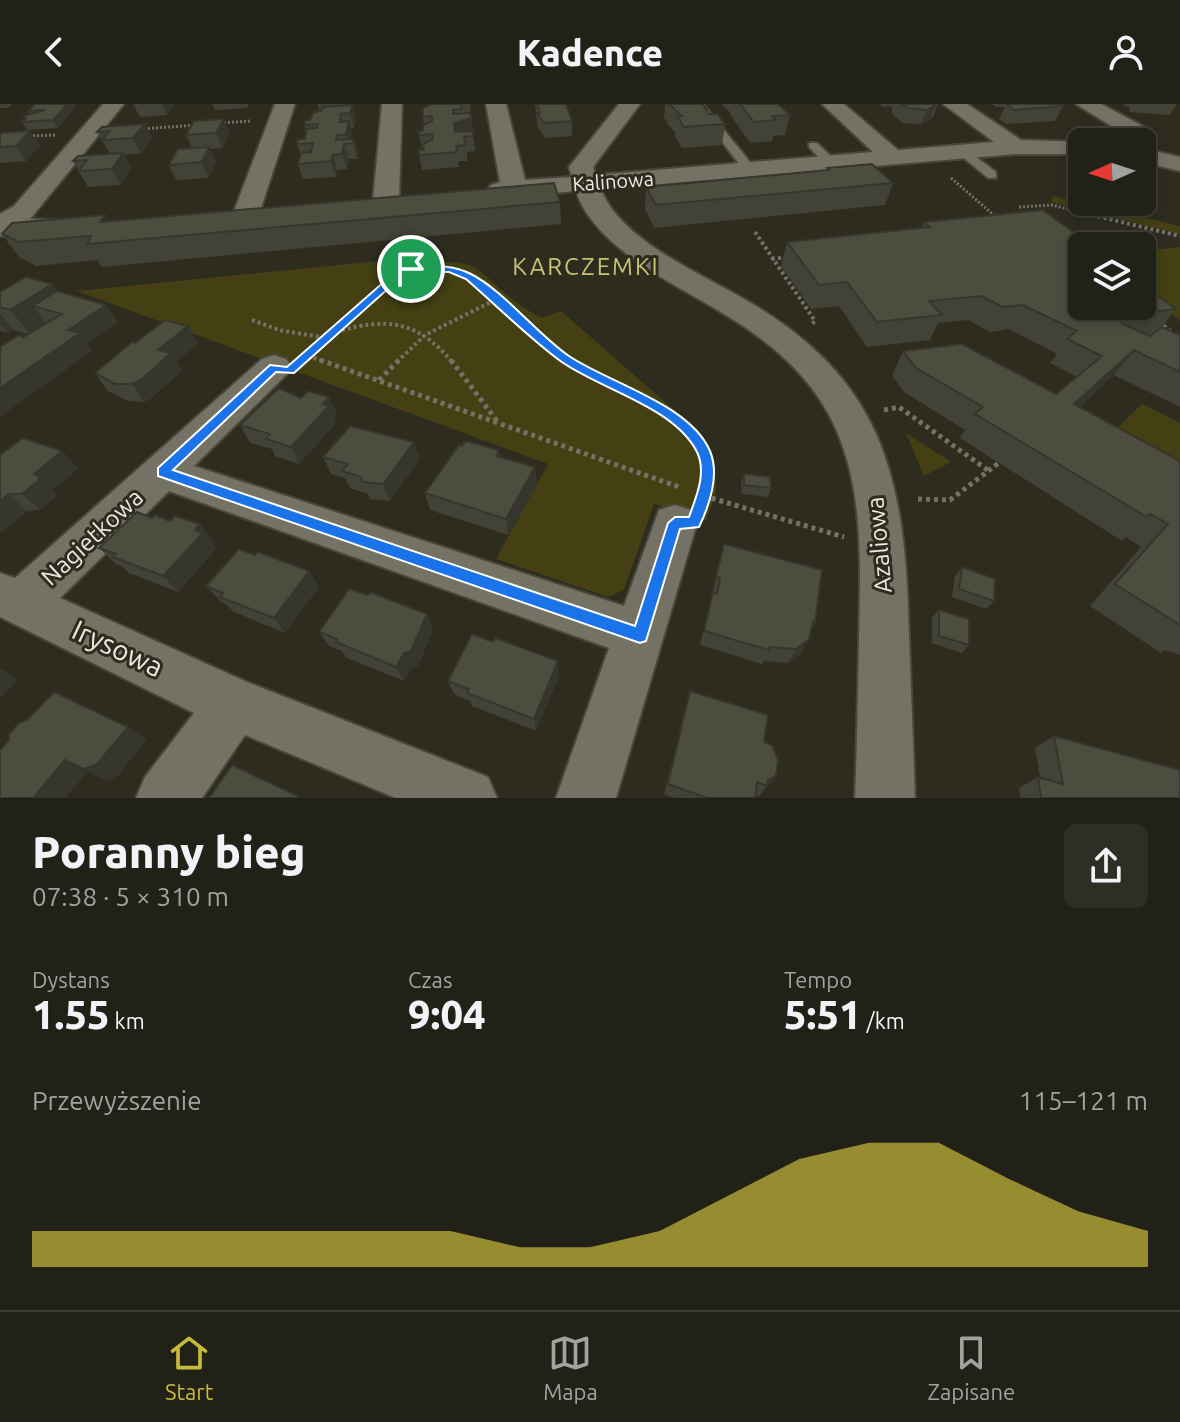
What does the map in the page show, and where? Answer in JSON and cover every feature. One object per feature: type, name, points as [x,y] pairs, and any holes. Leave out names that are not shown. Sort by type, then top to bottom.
[{"type":"street","points":[[0,227],[23,212],[114,104]]},
{"type":"street","points":[[386,200],[392,104]]},
{"type":"street","points":[[496,104],[514,188]]},
{"type":"street","points":[[584,183],[581,167],[630,104]]},
{"type":"street","points":[[832,104],[898,162]]},
{"type":"street","points":[[953,104],[1016,147]]},
{"type":"street","points":[[1086,104],[1118,128]]},
{"type":"street","points":[[247,211],[282,112]]},
{"type":"street","points":[[1156,141],[1171,134]]},
{"type":"street","name":"Kalinowa","points":[[472,192],[831,163],[898,162],[1016,147],[1068,147]]},
{"type":"street","points":[[1156,153],[1180,164]]},
{"type":"street","name":"Azaliowa","points":[[584,183],[604,217],[630,243],[739,307],[791,345],[810,362],[849,416],[867,458],[881,524],[885,798]]},
{"type":"street","points":[[355,202],[415,197]]},
{"type":"street","points":[[217,214],[278,209]]},
{"type":"street","points":[[0,227],[49,228],[94,224]]},
{"type":"street","name":"Nagietkowa","points":[[11,598],[290,361]]},
{"type":"street","name":"Nagietkowa","points":[[162,472],[640,635]]},
{"type":"street","points":[[586,798],[640,635],[689,510]]},
{"type":"street","name":"Irysowa","points":[[11,598],[235,704],[467,798]]},
{"type":"street","points":[[166,798],[235,704]]},
{"type":"lane","points":[[698,104],[750,170]]},
{"type":"lane","points":[[813,145],[831,163]]},
{"type":"lane","points":[[963,152],[992,175]]},
{"type":"path","points":[[134,129],[282,112]]},
{"type":"path","points":[[945,173],[999,218]]},
{"type":"path","points":[[1019,207],[1052,205],[1180,236]]},
{"type":"path","points":[[755,232],[815,321],[811,326]]},
{"type":"path","points":[[772,259],[789,257]]},
{"type":"path","points":[[290,361],[329,336],[398,275],[411,269],[450,269],[470,277],[565,359],[683,426],[704,451],[708,478],[689,510]]},
{"type":"path","points":[[379,380],[425,335],[497,299]]},
{"type":"path","points":[[252,320],[303,336],[329,336],[367,323],[398,322],[425,335],[459,367],[498,422]]},
{"type":"path","points":[[1156,320],[1180,339],[1165,341]]},
{"type":"path","points":[[290,361],[379,380],[498,422],[689,510],[853,540]]},
{"type":"path","points":[[884,410],[899,407],[989,471]]},
{"type":"path","points":[[918,499],[950,500],[1000,462]]},
{"type":"shaded area","points":[[1053,196],[1068,200],[1068,206],[1051,202]]},
{"type":"shaded area","points":[[1107,216],[1138,216],[1180,226],[1180,234]]},
{"type":"shaded area","points":[[1180,247],[1180,321],[1156,303],[1156,250]]},
{"type":"shaded area","points":[[389,260],[388,266],[394,273],[438,262],[473,267],[517,303],[542,318],[561,311],[697,430],[715,464],[716,492],[706,521],[654,504],[624,590],[608,597],[496,559],[548,464],[77,291]]},
{"type":"shaded area","points":[[1142,404],[1180,423],[1180,480],[1106,439]]},
{"type":"shaded area","points":[[906,433],[951,462],[924,476]]},
{"type":"building","points":[[35,104],[68,104],[53,120],[22,122],[26,118],[23,116],[45,110],[28,111]]},
{"type":"building","points":[[431,104],[461,104],[461,109],[453,110],[453,114],[470,113],[471,118],[454,123],[455,132],[473,131],[473,136],[464,137],[465,145],[456,146],[457,152],[419,155],[419,150],[424,150],[423,144],[433,139],[432,134],[420,135],[418,131],[423,131],[423,125],[432,121],[432,116],[423,117],[423,108]]},
{"type":"building","points":[[537,104],[566,104],[572,121],[544,123],[537,113],[540,113]]},
{"type":"building","points":[[669,104],[703,104],[709,114],[717,114],[725,124],[684,127],[677,116],[682,116]]},
{"type":"building","points":[[740,104],[778,104],[790,115],[772,116],[776,120],[754,122]]},
{"type":"building","points":[[902,104],[935,106],[927,110],[908,108]]},
{"type":"building","points":[[1006,104],[1060,104],[1063,106],[1014,110]]},
{"type":"building","points":[[352,105],[350,113],[341,114],[340,122],[349,121],[346,135],[337,135],[336,140],[354,139],[353,143],[344,144],[342,154],[333,155],[331,161],[298,164],[301,153],[311,152],[313,143],[297,144],[298,139],[305,139],[307,129],[317,128],[318,124],[304,125],[305,121],[323,107]]},
{"type":"building","points":[[224,119],[216,133],[186,135],[194,121]]},
{"type":"building","points":[[145,124],[133,138],[102,140],[110,131],[97,132],[102,127]]},
{"type":"building","points":[[30,131],[16,146],[0,147],[0,133]]},
{"type":"building","points":[[209,147],[202,162],[169,165],[178,149]]},
{"type":"building","points":[[123,153],[112,169],[79,171],[87,160],[73,161],[78,156]]},
{"type":"building","points":[[872,164],[893,183],[656,205],[646,187],[829,170],[827,168]]},
{"type":"building","points":[[554,183],[560,202],[87,244],[91,236],[19,242],[2,234],[12,223],[105,215],[100,222]]},
{"type":"building","points":[[1043,210],[1073,232],[1068,232],[1068,320],[1118,320],[1150,336],[1162,327],[1180,335],[1180,372],[1134,350],[1074,404],[1180,461],[1180,625],[1115,584],[1168,524],[1150,514],[1147,517],[975,414],[983,407],[916,368],[903,351],[962,344],[1056,394],[1102,356],[1067,339],[1077,331],[1023,305],[1003,307],[981,296],[929,301],[942,315],[877,322],[847,282],[819,285],[787,242],[930,227],[924,222]]},
{"type":"building","points":[[26,277],[52,284],[10,310],[0,307],[0,292]]},
{"type":"building","points":[[57,291],[106,305],[68,330],[80,333],[0,388],[0,347],[62,314],[33,306]]},
{"type":"building","points":[[1156,294],[1176,309],[1156,312]]},
{"type":"building","points":[[165,320],[188,326],[158,350],[171,353],[141,380],[132,384],[115,384],[95,373],[132,342],[135,343]]},
{"type":"building","points":[[279,388],[301,398],[308,391],[329,397],[323,404],[329,406],[291,447],[266,439],[270,434],[240,425]]},
{"type":"building","points":[[350,426],[414,442],[383,484],[363,482],[361,477],[342,471],[348,464],[323,457]]},
{"type":"building","points":[[23,438],[62,451],[34,474],[39,476],[38,481],[22,494],[9,494],[0,501],[0,455]]},
{"type":"building","points":[[466,441],[499,450],[496,456],[535,467],[506,519],[425,493],[459,445]]},
{"type":"building","points":[[744,474],[770,477],[771,488],[744,485]]},
{"type":"building","points":[[137,512],[170,521],[175,516],[200,524],[195,530],[203,533],[163,576],[113,557],[116,554],[99,548]]},
{"type":"building","points":[[724,544],[822,570],[815,623],[809,639],[796,649],[769,647],[769,650],[704,631],[713,592],[717,594],[720,578],[716,577]]},
{"type":"building","points":[[239,549],[255,555],[258,552],[309,571],[274,618],[220,597],[223,593],[206,586]]},
{"type":"building","points":[[962,567],[995,579],[994,601],[959,589]]},
{"type":"building","points":[[349,589],[368,595],[370,592],[427,614],[411,651],[404,653],[396,667],[319,632]]},
{"type":"building","points":[[939,610],[969,619],[969,645],[939,636]]},
{"type":"building","points":[[472,634],[493,642],[495,638],[558,661],[534,719],[467,693],[469,689],[448,681]]},
{"type":"building","points":[[690,691],[768,715],[764,742],[772,745],[778,760],[776,776],[768,780],[767,786],[757,782],[755,798],[707,798],[668,784]]},
{"type":"building","points":[[54,692],[128,727],[97,764],[84,769],[65,760],[33,798],[0,798],[0,750],[19,723],[27,720]]},
{"type":"building","points":[[1054,736],[1180,770],[1180,798],[1041,798],[1038,777],[1063,784]]},
{"type":"building","points":[[232,765],[298,796],[209,798]]},
{"type":"district","name":"KARCZEMKI","points":[[586,266]]},
{"type":"route","points":[[411,269],[450,269],[470,277],[565,359],[656,408],[683,426],[704,451],[708,478],[704,496],[694,523],[675,523],[640,635],[162,472],[274,367],[290,371],[398,275],[411,269]]}]
